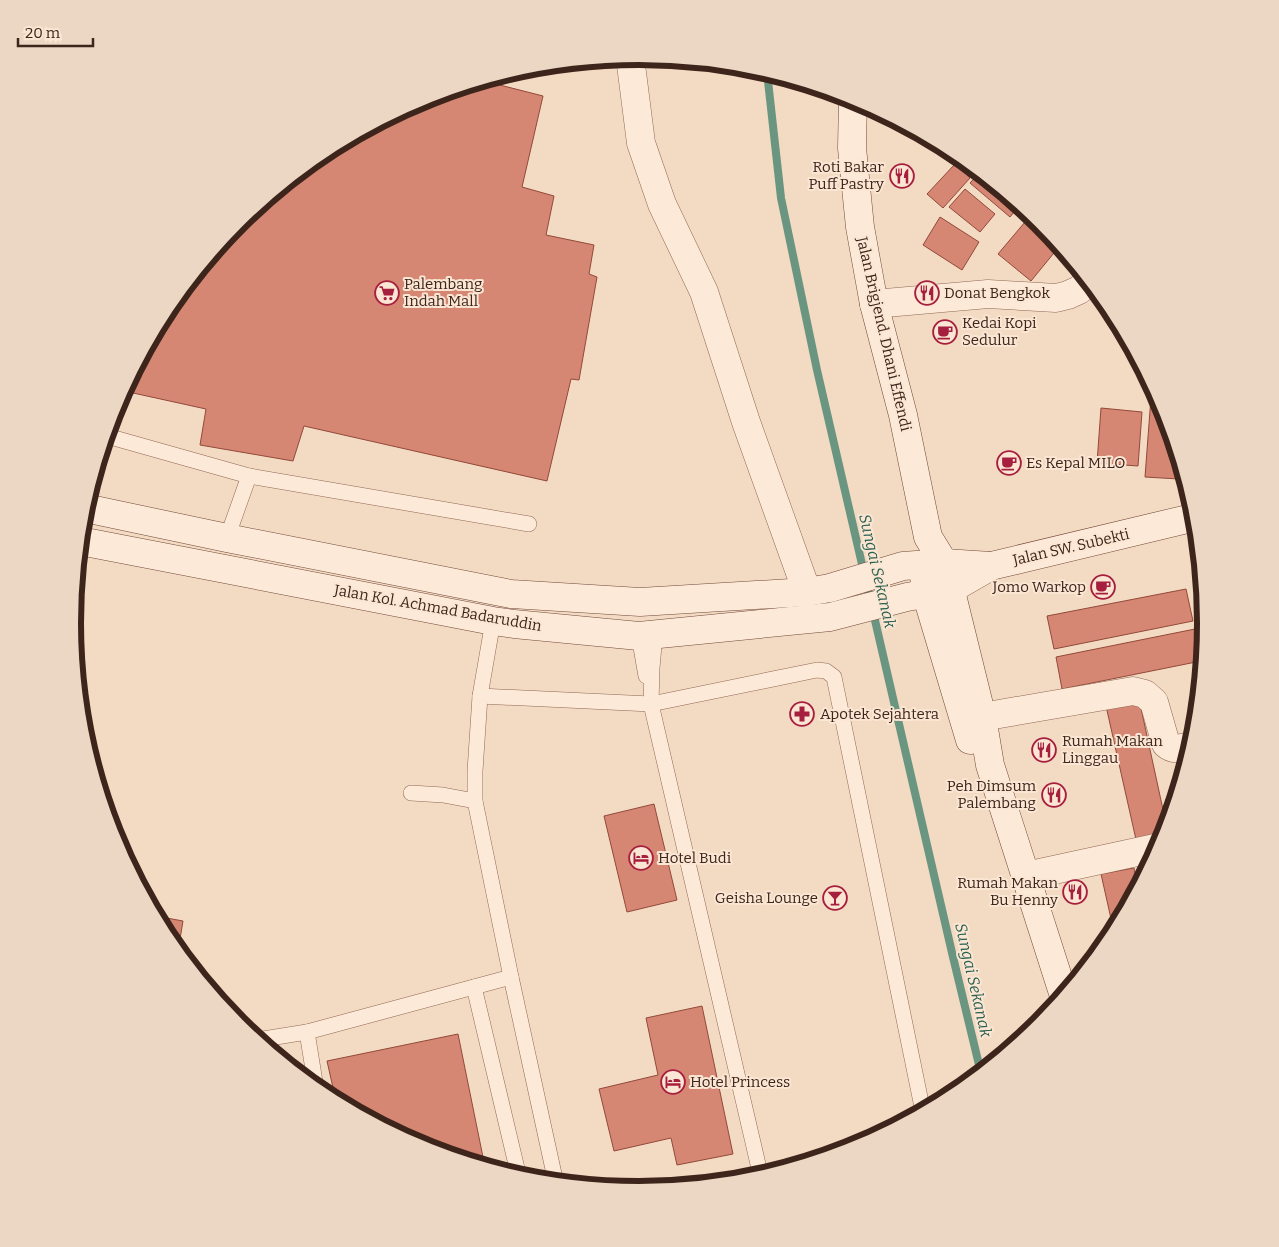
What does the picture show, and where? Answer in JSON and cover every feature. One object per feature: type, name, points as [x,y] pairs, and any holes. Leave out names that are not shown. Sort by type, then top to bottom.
[{"type":"street","points":[[631,65],[641,143],[662,204],[704,292],[746,422],[819,590]]},
{"type":"street","name":"Jalan Brigjend. Dhani Effendi","points":[[853,108],[852,148],[860,227],[874,304],[903,415],[928,537],[923,565]]},
{"type":"street","points":[[874,304],[988,294],[1056,298],[1068,295],[1084,285]]},
{"type":"street","name":"Jalan Kol. Achmad Badaruddin","points":[[93,510],[511,594],[640,602],[819,590],[923,565]]},
{"type":"street","name":"Jalan SW. Subekti","points":[[923,565],[991,566],[1188,519]]},
{"type":"street","name":"Jalan Kol. Achmad Badaruddin","points":[[87,542],[493,621],[647,635],[830,617],[928,593],[991,566]]},
{"type":"street","points":[[923,565],[928,593],[1048,1004]]},
{"type":"street","points":[[928,593],[982,717],[990,765],[1062,989]]},
{"type":"street","points":[[982,717],[1133,691],[1145,694],[1154,702],[1166,744],[1170,748],[1177,750],[1183,748]]},
{"type":"street","points":[[1026,876],[1150,849]]},
{"type":"lane","points":[[113,438],[250,476],[529,524]]},
{"type":"lane","points":[[227,538],[250,476]]},
{"type":"lane","points":[[493,621],[480,696],[475,801],[554,1175]]},
{"type":"lane","points":[[647,635],[652,668],[650,704],[759,1169]]},
{"type":"lane","points":[[480,696],[650,704],[817,670],[826,671],[834,677],[922,1105]]},
{"type":"lane","points":[[411,794],[443,795],[475,801]]},
{"type":"lane","points":[[266,1038],[306,1032],[511,977]]},
{"type":"lane","points":[[474,987],[518,1168]]},
{"type":"lane","points":[[306,1032],[314,1077]]},
{"type":"building","name":"Palembang Indah Mall","points":[[495,84],[543,96],[522,187],[554,196],[546,235],[594,245],[589,274],[597,277],[579,380],[571,379],[547,481],[304,426],[293,461],[200,445],[206,409],[132,393],[156,344],[196,284],[220,255],[271,204],[329,159],[392,123],[426,108]]},
{"type":"building","points":[[955,164],[970,178],[943,208],[927,194]]},
{"type":"building","points":[[975,177],[1015,211],[1010,217],[970,183]]},
{"type":"building","points":[[965,189],[995,214],[980,232],[949,207]]},
{"type":"building","points":[[940,217],[979,242],[962,270],[923,245]]},
{"type":"building","points":[[1025,222],[1055,251],[1031,281],[998,254]]},
{"type":"building","points":[[1151,400],[1179,479],[1145,477]]},
{"type":"building","points":[[1101,408],[1142,412],[1138,466],[1097,463]]},
{"type":"building","points":[[1186,589],[1193,621],[1054,649],[1047,616]]},
{"type":"building","points":[[1195,629],[1197,642],[1197,662],[1062,689],[1056,657]]},
{"type":"building","points":[[1139,699],[1164,814],[1154,840],[1137,844],[1106,706]]},
{"type":"building","name":"Hotel Budi","points":[[654,804],[677,900],[627,912],[604,816]]},
{"type":"building","points":[[1134,868],[1136,878],[1112,922],[1101,874]]},
{"type":"building","points":[[165,918],[183,921],[180,941]]},
{"type":"building","name":"Hotel Princess","points":[[702,1006],[733,1154],[677,1165],[671,1138],[614,1151],[599,1089],[658,1075],[646,1018]]},
{"type":"building","points":[[458,1034],[483,1159],[426,1139],[392,1124],[334,1091],[327,1061]]},
{"type":"waterway","name":"Sungai Sekanak","points":[[768,80],[781,198],[817,370],[979,1067]]},
{"type":"place","name":"Roti Bakar Puff Pastry","points":[[902,176]]},
{"type":"place","name":"Palembang Indah Mall","points":[[387,293]]},
{"type":"place","name":"Donat Bengkok","points":[[927,293]]},
{"type":"place","name":"Kedai Kopi Sedulur","points":[[945,332]]},
{"type":"place","name":"Es Kepal MILO","points":[[1009,463]]},
{"type":"place","name":"Jomo Warkop","points":[[1103,587]]},
{"type":"place","name":"Apotek Sejahtera","points":[[802,714]]},
{"type":"place","name":"Rumah Makan Linggau","points":[[1044,750]]},
{"type":"place","name":"Peh Dimsum Palembang","points":[[1054,795]]},
{"type":"place","name":"Hotel Budi","points":[[641,858]]},
{"type":"place","name":"Rumah Makan Bu Henny","points":[[1075,892]]},
{"type":"place","name":"Geisha Lounge","points":[[835,898]]},
{"type":"place","name":"Hotel Princess","points":[[673,1082]]}]
